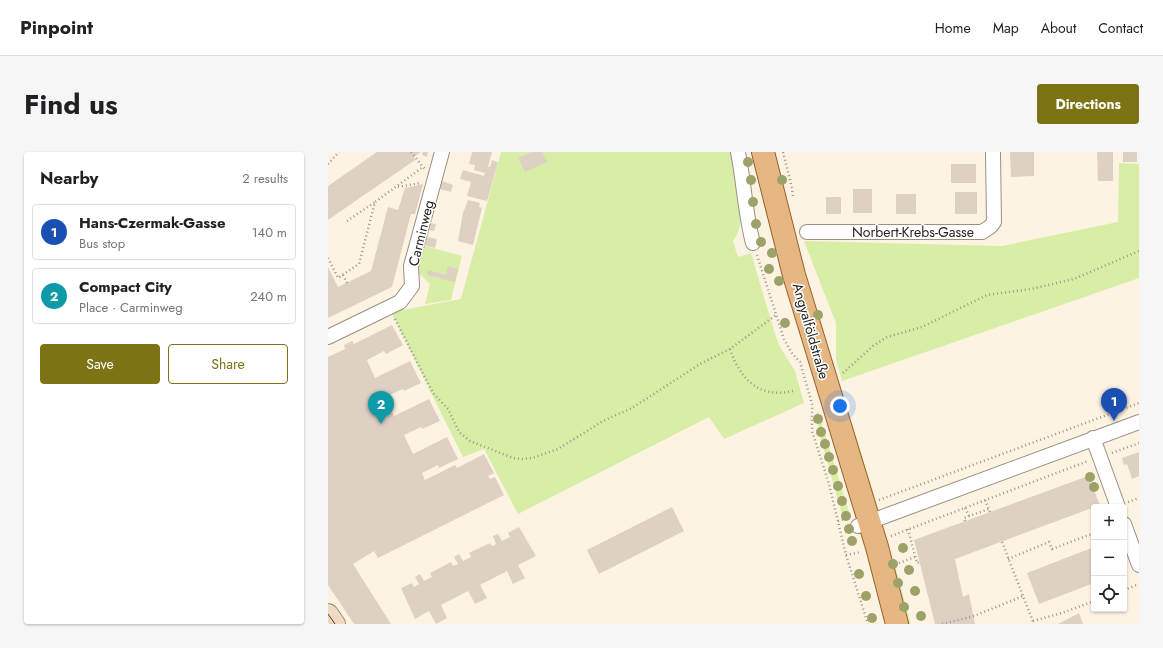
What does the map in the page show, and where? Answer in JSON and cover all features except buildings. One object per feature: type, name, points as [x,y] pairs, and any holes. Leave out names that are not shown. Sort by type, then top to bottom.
[{"type":"main road","name":"Angyalföldstraße","points":[[755,152],[808,361],[897,624]]},
{"type":"main road","name":"Angyalföldstraße","points":[[763,152],[796,283],[863,524],[884,624]]},
{"type":"main road","points":[[328,614],[334,624]]},
{"type":"street","name":"Carminweg","points":[[328,338],[400,302],[412,286],[411,266],[442,152]]},
{"type":"street","points":[[738,152],[744,187],[747,222],[753,243]]},
{"type":"street","name":"Norbert-Krebs-Gasse","points":[[807,232],[982,232],[990,227],[994,222],[993,152]]},
{"type":"street","points":[[863,524],[1139,422]]},
{"type":"street","points":[[1093,438],[1117,504]]},
{"type":"street","points":[[1127,532],[1139,565]]},
{"type":"path","points":[[328,164],[338,152]]},
{"type":"path","points":[[347,221],[376,202],[422,168],[411,152]]},
{"type":"path","points":[[395,188],[423,182]]},
{"type":"path","points":[[328,258],[338,278],[359,264],[376,202]]},
{"type":"path","points":[[753,243],[784,339],[790,352],[800,362],[812,404],[812,431],[829,484],[846,556],[868,624]]},
{"type":"path","points":[[843,373],[873,346],[887,337],[922,327],[987,295],[1031,289],[1074,279],[1139,251]]},
{"type":"path","points":[[343,275],[347,283]]},
{"type":"path","points":[[389,307],[433,393],[448,409],[459,432],[470,441],[513,458],[522,459],[532,458],[558,449],[603,421],[632,408],[700,364],[730,349],[776,315]]},
{"type":"path","points":[[730,349],[740,374],[760,388],[771,392],[784,393],[793,391]]},
{"type":"path","points":[[880,499],[1139,403]]},
{"type":"path","points":[[890,536],[1139,443]]},
{"type":"path","points":[[965,521],[964,518],[989,510],[985,500]]},
{"type":"path","points":[[965,508],[969,516]]},
{"type":"path","points":[[908,529],[917,563],[920,562]]},
{"type":"path","points":[[1008,559],[1049,542],[1052,549],[1091,534]]},
{"type":"path","points":[[1002,542],[1034,622],[1091,602]]},
{"type":"path","points":[[898,563],[915,556]]},
{"type":"path","points":[[1127,589],[1139,584]]},
{"type":"path","points":[[942,624],[974,616],[1023,596]]},
{"type":"green space","points":[[501,152],[731,152],[741,198],[741,221],[738,232],[733,241],[738,257],[751,253],[775,334],[780,347],[795,371],[804,403],[724,439],[709,417],[518,514],[484,449],[463,457],[391,312],[461,299]]},
{"type":"green space","points":[[1119,163],[1139,164],[1139,278],[842,381],[836,360],[836,323],[804,241],[1002,246],[1118,222]]},
{"type":"green space","points":[[422,245],[462,256],[451,300],[425,304],[430,284],[416,270]]},
{"type":"green space","points":[[844,408],[852,424],[876,501],[871,499]]},
{"type":"green space","points":[[818,411],[850,515],[843,518],[820,436],[816,414]]},
{"type":"green space","points":[[891,560],[894,562],[911,624],[907,624]]},
{"type":"tram line","points":[[328,614],[335,624]]},
{"type":"place","name":"Hans-Czermak-Gasse","points":[[1114,421]]},
{"type":"place","name":"Compact City","points":[[381,424]]}]
